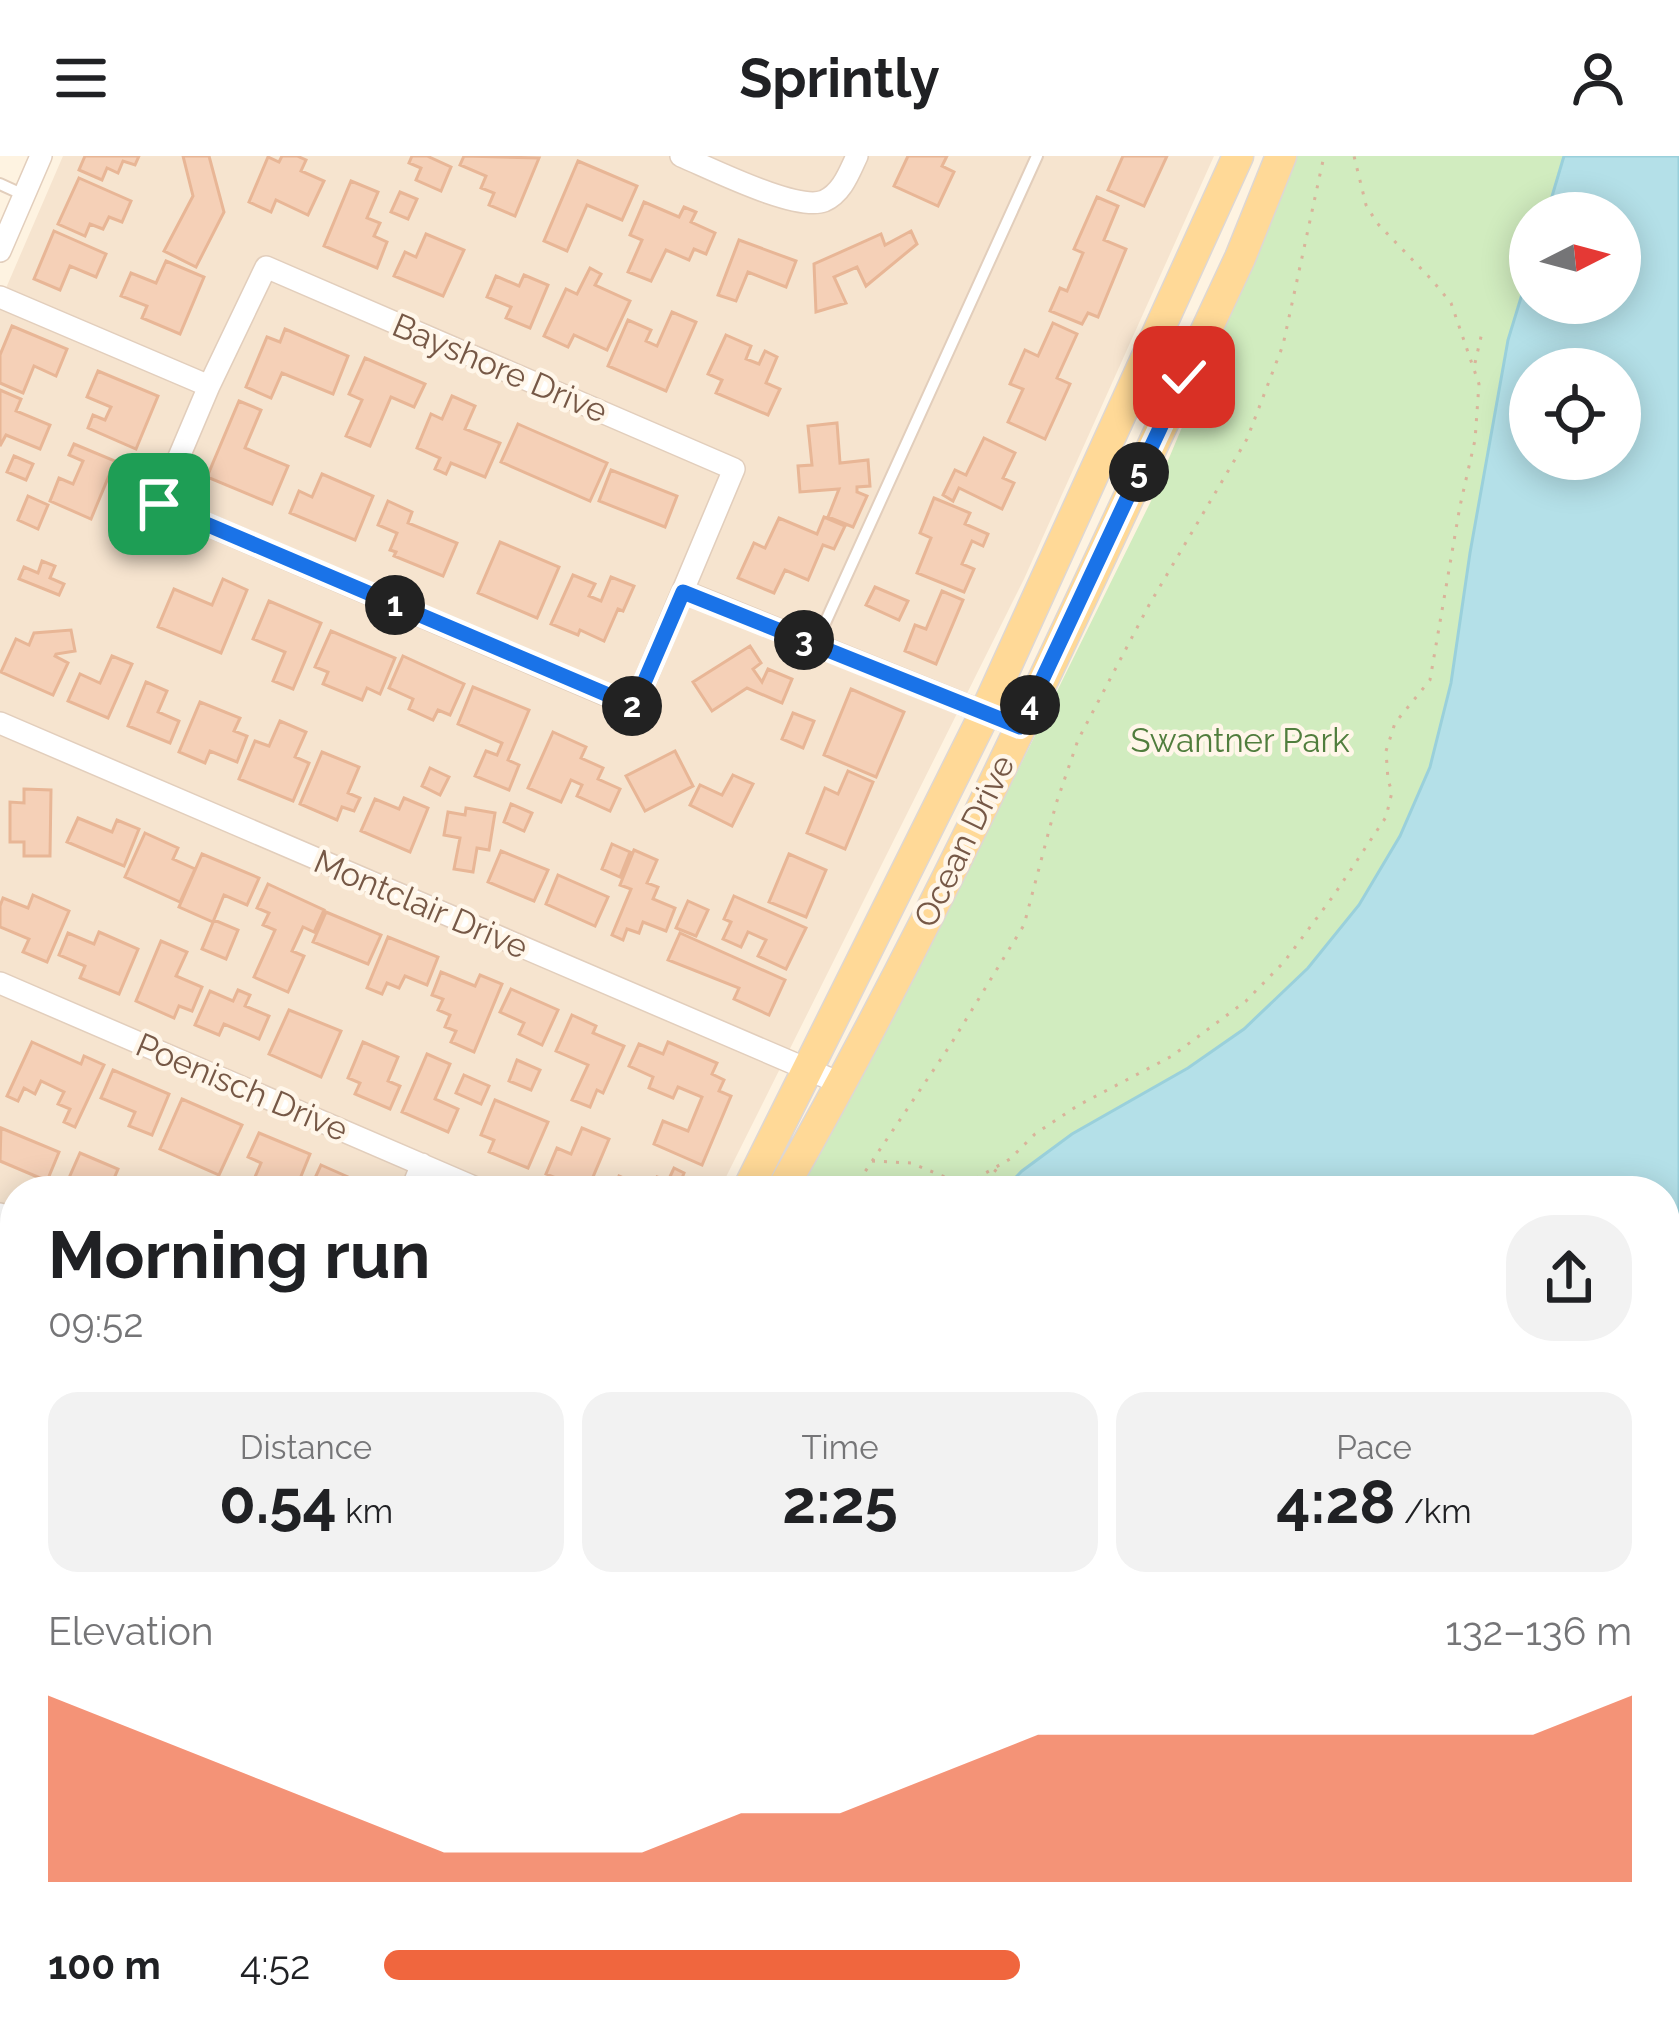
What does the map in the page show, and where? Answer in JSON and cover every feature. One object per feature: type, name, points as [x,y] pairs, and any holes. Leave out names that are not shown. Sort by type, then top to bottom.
[{"type":"main road","name":"Ocean Drive","points":[[755,1176],[985,713],[1238,156]]},
{"type":"main road","name":"Ocean Drive","points":[[790,1176],[842,1084],[1020,727],[1240,257],[1281,156]]},
{"type":"main road","points":[[1147,357],[1184,377]]},
{"type":"main road","points":[[885,916],[920,931]]},
{"type":"street","points":[[0,251],[41,156]]},
{"type":"street","points":[[681,156],[803,203],[820,203],[836,193],[857,156]]},
{"type":"street","name":"Bayshore Drive","points":[[209,386],[266,266],[670,441],[734,469],[683,592]]},
{"type":"street","points":[[0,297],[209,386],[159,504],[634,706],[683,592],[1020,727]]},
{"type":"street","name":"Montclair Drive","points":[[0,723],[842,1084]]},
{"type":"street","name":"Poenisch Drive","points":[[0,983],[449,1176]]},
{"type":"street","points":[[417,1176],[422,1164]]},
{"type":"lane","points":[[815,645],[1037,156]]},
{"type":"lane","points":[[0,184],[24,194]]},
{"type":"path","points":[[862,1176],[1024,925],[1078,740],[1149,605],[1247,439],[1283,344],[1324,156]]},
{"type":"path","points":[[981,1176],[1010,1160],[1035,1134],[1077,1106],[1172,1056],[1246,1001],[1297,945],[1385,817],[1392,792],[1386,751],[1395,723],[1430,680],[1474,440],[1479,384],[1451,304],[1386,234],[1366,205],[1354,156]]},
{"type":"path","points":[[1474,365],[1483,328]]},
{"type":"path","points":[[872,1161],[911,1163],[942,1176]]},
{"type":"path","points":[[991,1176],[999,1166]]},
{"type":"shaded area","points":[[63,156],[1214,156],[1024,579],[726,1176],[0,1176],[0,302]]},
{"type":"green space","name":"Swantner Park","points":[[1296,156],[1564,156],[1553,192],[1509,192],[1509,324],[1513,324],[1451,683],[1430,767],[1400,836],[1359,905],[1308,968],[1244,1029],[1188,1068],[1072,1134],[1017,1176],[806,1176],[973,861],[1151,501]]},
{"type":"water","points":[[1564,156],[1679,156],[1679,1176],[1017,1176],[1072,1134],[1188,1068],[1244,1029],[1308,968],[1359,905],[1400,836],[1430,767],[1451,683],[1513,324],[1641,324],[1641,192],[1553,192]]},
{"type":"building","points":[[85,156],[139,156],[135,165],[123,161],[118,173],[107,168],[102,180],[79,170]]},
{"type":"building","points":[[183,156],[209,156],[224,212],[196,267],[164,251],[193,196]]},
{"type":"building","points":[[282,156],[306,160],[301,171],[324,181],[308,215],[276,200],[271,212],[249,202],[268,157],[279,162]]},
{"type":"building","points":[[412,156],[427,156],[451,167],[441,191],[416,180],[421,168],[409,163]]},
{"type":"building","points":[[464,156],[539,158],[515,216],[489,205],[494,193],[481,188],[486,176],[460,165]]},
{"type":"building","points":[[908,156],[947,156],[942,166],[954,172],[938,206],[894,186]]},
{"type":"building","points":[[1123,156],[1167,156],[1144,206],[1108,190]]},
{"type":"building","points":[[578,161],[637,186],[622,220],[587,205],[567,251],[544,241]]},
{"type":"building","points":[[79,178],[131,201],[122,222],[109,217],[103,229],[90,224],[85,236],[58,224]]},
{"type":"building","points":[[351,181],[378,192],[367,218],[380,223],[374,236],[387,242],[377,268],[324,246]]},
{"type":"building","points":[[400,192],[417,199],[408,219],[391,212]]},
{"type":"building","points":[[1097,197],[1118,206],[1104,240],[1126,249],[1098,317],[1088,313],[1082,324],[1050,311],[1060,288],[1067,291],[1083,253],[1074,249]]},
{"type":"building","points":[[644,202],[679,217],[684,207],[696,212],[691,222],[715,233],[706,254],[694,249],[689,260],[666,250],[651,281],[628,272],[642,240],[630,235]]},
{"type":"building","points":[[54,231],[106,254],[96,277],[70,266],[60,290],[34,279]]},
{"type":"building","points":[[911,231],[917,244],[866,286],[857,267],[834,277],[846,303],[816,312],[814,264],[881,234],[885,245]]},
{"type":"building","points":[[426,234],[464,250],[443,296],[394,276],[405,252],[416,257]]},
{"type":"building","points":[[739,240],[796,261],[786,287],[748,272],[736,301],[718,295]]},
{"type":"building","points":[[166,261],[204,277],[180,334],[142,318],[147,306],[121,296],[131,273],[156,283]]},
{"type":"building","points":[[590,268],[601,274],[595,285],[630,301],[607,350],[574,335],[568,347],[544,336],[566,289],[577,294]]},
{"type":"building","points":[[524,275],[548,285],[530,328],[506,318],[511,307],[487,297],[496,276],[519,286]]},
{"type":"building","points":[[672,312],[696,322],[666,391],[608,366],[628,320],[651,330],[646,341],[657,346]]},
{"type":"building","points":[[1053,323],[1077,334],[1057,378],[1070,384],[1045,439],[1008,422],[1023,389],[1010,384],[1025,350],[1038,356]]},
{"type":"building","points":[[12,326],[67,349],[56,376],[34,366],[23,393],[0,383],[0,355]]},
{"type":"building","points":[[285,329],[348,356],[333,394],[282,373],[271,398],[246,387],[267,337],[280,342]]},
{"type":"building","points":[[726,335],[751,346],[746,359],[759,364],[765,351],[777,357],[766,383],[780,389],[768,415],[716,393],[722,380],[708,374]]},
{"type":"building","points":[[365,358],[425,384],[414,407],[391,397],[370,446],[346,436],[362,400],[349,394]]},
{"type":"building","points":[[98,371],[158,396],[136,449],[88,428],[93,415],[105,420],[111,407],[87,397]]},
{"type":"building","points":[[0,390],[21,399],[16,411],[50,425],[40,449],[6,435],[0,446]]},
{"type":"building","points":[[452,396],[475,406],[465,429],[500,443],[485,477],[451,463],[446,474],[435,469],[440,458],[417,448],[431,414],[442,419]]},
{"type":"building","points":[[239,401],[261,410],[245,448],[288,466],[272,504],[207,477]]},
{"type":"building","points":[[837,423],[840,463],[868,460],[870,486],[857,487],[857,492],[867,496],[853,527],[828,517],[839,489],[800,492],[798,466],[812,465],[808,426]]},
{"type":"building","points":[[518,424],[607,463],[590,501],[501,462]]},
{"type":"building","points":[[984,438],[1015,453],[1003,478],[1014,483],[1002,509],[959,488],[953,501],[943,495],[955,470],[966,475]]},
{"type":"building","points":[[74,444],[115,461],[91,519],[50,501],[59,478],[73,484],[83,461],[69,455]]},
{"type":"building","points":[[14,456],[33,464],[26,480],[7,472]]},
{"type":"building","points":[[611,470],[677,496],[665,527],[599,501]]},
{"type":"building","points":[[322,474],[373,496],[355,540],[290,513],[299,491],[312,497]]},
{"type":"building","points":[[28,496],[48,505],[38,529],[18,520]]},
{"type":"building","points":[[934,498],[970,513],[965,524],[988,534],[983,546],[972,541],[962,564],[974,569],[964,592],[917,573],[931,538],[920,533]]},
{"type":"building","points":[[388,501],[412,512],[408,523],[457,543],[443,576],[394,556],[396,552],[390,550],[397,533],[378,525]]},
{"type":"building","points":[[824,517],[845,526],[834,549],[823,545],[808,580],[785,570],[774,593],[738,578],[754,543],[765,548],[779,518],[817,534]]},
{"type":"building","points":[[500,542],[559,567],[537,618],[478,593]]},
{"type":"building","points":[[42,561],[55,566],[50,578],[64,584],[59,595],[19,579],[24,567],[38,573]]},
{"type":"building","points":[[573,575],[595,584],[589,596],[601,601],[611,577],[634,586],[604,641],[551,624]]},
{"type":"building","points":[[223,579],[247,590],[221,653],[158,627],[174,589],[212,605]]},
{"type":"building","points":[[875,587],[908,601],[899,620],[866,605]]},
{"type":"building","points":[[942,591],[963,600],[936,664],[905,651],[915,625],[926,629]]},
{"type":"building","points":[[269,601],[321,623],[293,689],[273,681],[285,652],[253,639]]},
{"type":"building","points":[[71,630],[75,651],[55,656],[68,663],[53,695],[1,672],[16,639],[29,645],[34,633]]},
{"type":"building","points":[[331,631],[395,658],[380,694],[367,688],[362,700],[323,684],[328,672],[315,667]]},
{"type":"building","points":[[750,646],[761,663],[753,669],[762,682],[768,669],[792,679],[782,703],[747,688],[712,711],[693,682]]},
{"type":"building","points":[[112,656],[132,664],[108,718],[68,701],[80,674],[100,683]]},
{"type":"building","points":[[403,656],[464,684],[450,715],[438,710],[433,720],[409,709],[413,699],[389,688]]},
{"type":"building","points":[[146,682],[167,691],[158,712],[179,721],[170,743],[128,726]]},
{"type":"building","points":[[473,687],[529,710],[508,760],[519,765],[509,790],[475,776],[486,751],[497,755],[502,743],[458,724]]},
{"type":"building","points":[[851,689],[904,712],[876,777],[824,755]]},
{"type":"building","points":[[200,702],[240,718],[234,731],[247,736],[237,762],[210,751],[205,763],[179,752]]},
{"type":"building","points":[[793,713],[814,721],[803,748],[782,739]]},
{"type":"building","points":[[280,721],[306,732],[295,757],[309,763],[293,801],[239,779],[255,741],[269,746]]},
{"type":"building","points":[[553,732],[586,747],[581,758],[603,768],[598,779],[620,789],[610,811],[577,796],[582,785],[571,780],[561,802],[528,788]]},
{"type":"building","points":[[675,751],[693,786],[645,811],[626,776]]},
{"type":"building","points":[[322,752],[359,767],[348,793],[360,798],[354,811],[342,807],[337,820],[300,804]]},
{"type":"building","points":[[430,768],[449,777],[440,795],[422,786]]},
{"type":"building","points":[[848,771],[873,782],[845,849],[807,833],[825,788],[838,794]]},
{"type":"building","points":[[733,775],[753,784],[732,826],[690,805],[700,785],[722,795]]},
{"type":"building","points":[[24,789],[51,790],[50,856],[24,856],[24,842],[10,842],[10,802],[24,803]]},
{"type":"building","points":[[404,798],[428,808],[410,852],[361,831],[375,799],[399,809]]},
{"type":"building","points":[[511,804],[532,813],[524,831],[504,822]]},
{"type":"building","points":[[466,808],[495,813],[489,850],[477,848],[473,872],[454,869],[460,838],[444,835],[448,812],[465,815]]},
{"type":"building","points":[[78,818],[112,832],[117,820],[139,829],[124,866],[67,842]]},
{"type":"building","points":[[145,833],[178,848],[173,859],[195,869],[180,902],[125,877]]},
{"type":"building","points":[[612,844],[630,852],[620,877],[602,869]]},
{"type":"building","points":[[634,850],[657,860],[647,883],[658,887],[653,899],[675,908],[666,931],[643,922],[639,933],[627,929],[623,940],[612,935],[631,889],[620,885]]},
{"type":"building","points":[[501,851],[548,870],[534,901],[488,882]]},
{"type":"building","points":[[202,854],[259,878],[247,905],[224,895],[213,922],[179,907]]},
{"type":"building","points":[[789,854],[826,870],[806,917],[769,902]]},
{"type":"building","points":[[558,875],[608,897],[595,926],[546,904]]},
{"type":"building","points":[[268,884],[324,910],[314,932],[303,927],[292,951],[304,956],[288,992],[254,977],[275,930],[263,925],[269,913],[257,908]]},
{"type":"building","points":[[33,895],[69,911],[47,962],[23,952],[29,939],[0,927],[3,898],[28,908]]},
{"type":"building","points":[[734,896],[806,928],[786,969],[758,956],[766,940],[748,932],[741,947],[723,939],[731,922],[724,919]]},
{"type":"building","points":[[688,901],[708,910],[696,936],[676,928]]},
{"type":"building","points":[[326,912],[381,935],[368,964],[313,942]]},
{"type":"building","points":[[214,920],[238,930],[226,959],[202,949]]},
{"type":"building","points":[[99,932],[138,949],[119,994],[80,978],[85,966],[59,955],[68,933],[94,944]]},
{"type":"building","points":[[680,933],[785,980],[769,1015],[734,999],[739,988],[668,960]]},
{"type":"building","points":[[388,937],[438,957],[427,985],[405,976],[399,988],[387,983],[382,994],[367,988]]},
{"type":"building","points":[[161,941],[187,952],[176,976],[202,987],[192,1011],[179,1006],[174,1018],[136,1001]]},
{"type":"building","points":[[441,972],[475,986],[480,975],[502,984],[474,1052],[451,1042],[456,1031],[445,1027],[450,1015],[438,1010],[443,999],[432,995]]},
{"type":"building","points":[[511,989],[558,1010],[542,1045],[519,1034],[524,1023],[500,1012]]},
{"type":"building","points":[[238,990],[250,995],[245,1006],[269,1016],[259,1039],[224,1024],[219,1035],[195,1025],[210,991],[233,1001]]},
{"type":"building","points":[[289,1010],[341,1031],[321,1077],[269,1054]]},
{"type":"building","points":[[572,1015],[596,1026],[593,1033],[624,1046],[603,1093],[597,1090],[590,1107],[572,1100],[588,1065],[556,1051]]},
{"type":"building","points":[[32,1042],[81,1064],[84,1056],[104,1065],[75,1127],[64,1122],[70,1109],[58,1104],[64,1092],[41,1081],[35,1094],[24,1088],[18,1101],[7,1096]]},
{"type":"building","points":[[363,1042],[398,1057],[388,1081],[400,1086],[390,1109],[355,1094],[360,1083],[348,1078]]},
{"type":"building","points":[[668,1042],[717,1063],[712,1074],[724,1080],[719,1091],[731,1096],[702,1165],[654,1144],[663,1121],[688,1131],[702,1097],[678,1087],[673,1098],[649,1088],[653,1077],[629,1066],[639,1044],[663,1054]]},
{"type":"building","points":[[427,1054],[450,1064],[435,1099],[458,1109],[448,1132],[402,1112]]},
{"type":"building","points":[[517,1060],[540,1070],[531,1090],[509,1081]]},
{"type":"building","points":[[113,1070],[169,1094],[152,1135],[129,1126],[135,1112],[101,1098]]},
{"type":"building","points":[[464,1075],[489,1086],[481,1104],[456,1093]]},
{"type":"building","points":[[182,1099],[242,1125],[219,1175],[160,1149]]},
{"type":"building","points":[[495,1100],[548,1122],[528,1168],[489,1152],[494,1140],[481,1135]]},
{"type":"building","points":[[1,1128],[59,1152],[49,1176],[35,1176],[0,1161]]},
{"type":"building","points":[[582,1128],[609,1139],[593,1176],[546,1174],[557,1148],[571,1154]]},
{"type":"building","points":[[259,1133],[310,1154],[301,1176],[255,1176],[261,1163],[248,1157]]},
{"type":"building","points":[[80,1153],[118,1169],[115,1176],[70,1176]]},
{"type":"building","points":[[321,1165],[346,1176],[316,1176]]},
{"type":"route","points":[[159,504],[634,706],[683,592],[1020,727],[1184,377]]}]
